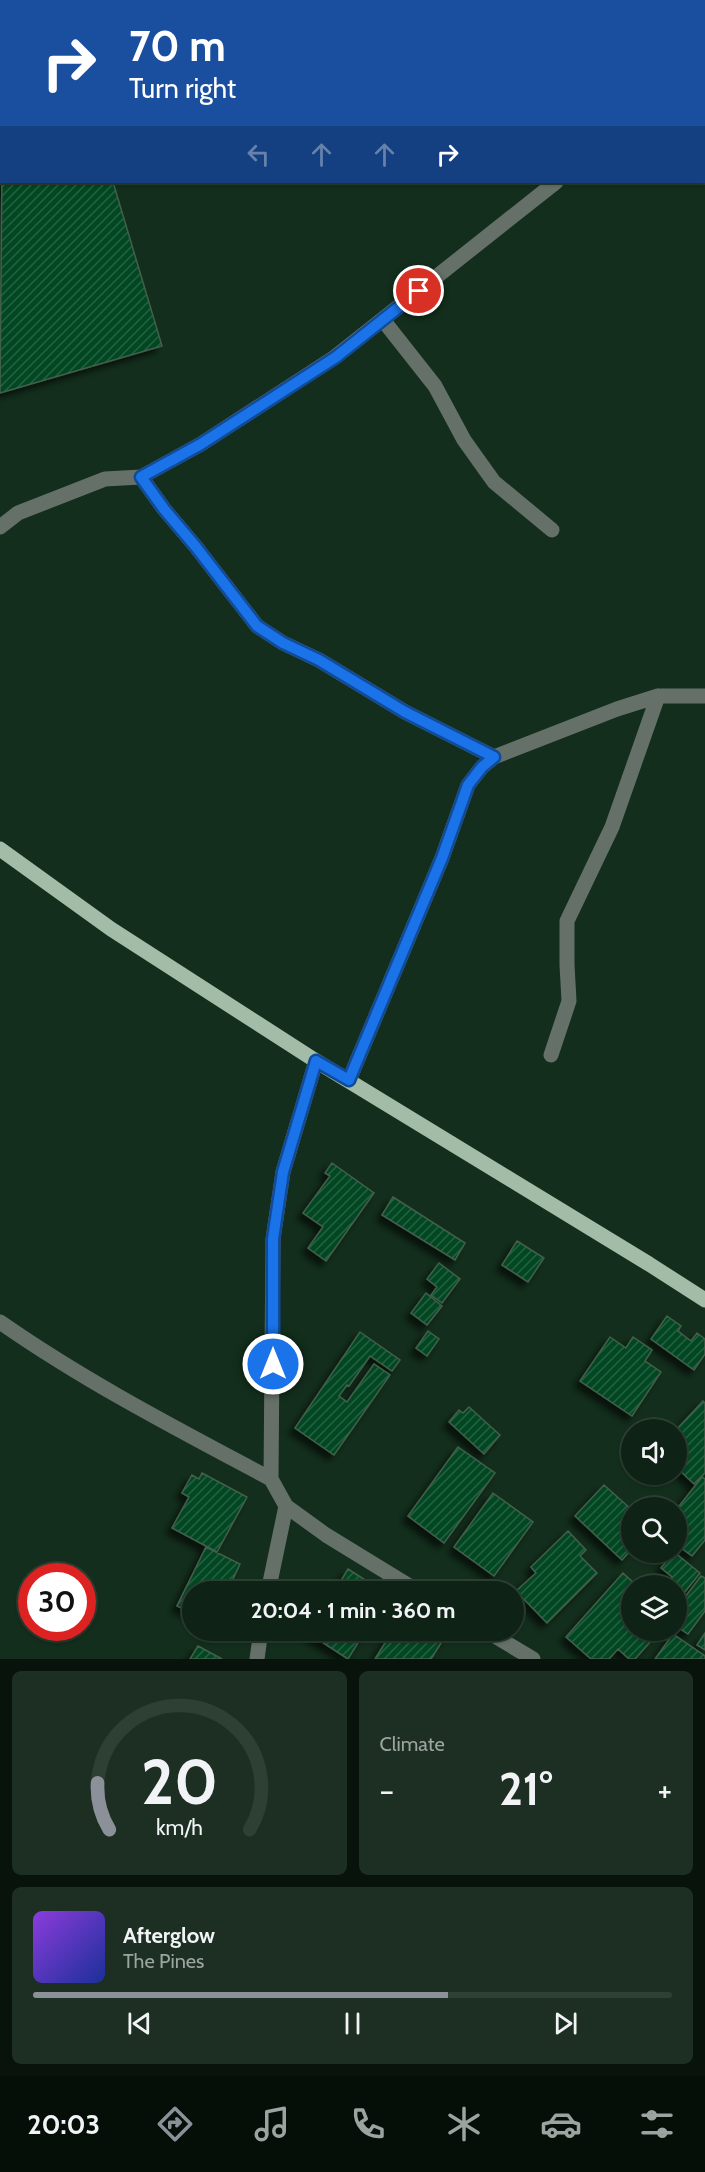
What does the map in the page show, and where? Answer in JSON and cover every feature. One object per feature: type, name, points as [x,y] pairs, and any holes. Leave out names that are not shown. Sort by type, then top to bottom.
[{"type":"main road","points":[[0,849],[111,929],[316,1061],[705,1300]]},
{"type":"street","points":[[0,527],[18,513],[105,479],[141,477],[201,444],[336,357],[555,183]]},
{"type":"street","points":[[383,320],[435,386],[464,440],[494,482],[552,530]]},
{"type":"street","points":[[141,477],[257,626],[405,712],[494,757]]},
{"type":"street","points":[[551,1055],[569,1001],[567,921],[612,827],[658,696]]},
{"type":"street","points":[[349,1080],[442,858],[468,785],[482,767],[494,757],[617,709],[658,696],[705,696]]},
{"type":"street","points":[[316,1061],[283,1172],[273,1239],[271,1479],[286,1506],[326,1535],[401,1581]]},
{"type":"street","points":[[0,1322],[103,1388],[271,1479]]},
{"type":"street","points":[[270,1581],[286,1506]]},
{"type":"street","points":[[257,1659],[259,1641]]},
{"type":"street","points":[[503,1641],[533,1659]]},
{"type":"building","points":[[2,183],[113,183],[162,346],[0,393]]},
{"type":"building","points":[[332,1163],[374,1193],[326,1261],[308,1248],[323,1227],[303,1213],[330,1176],[325,1173]]},
{"type":"building","points":[[393,1197],[465,1243],[455,1260],[382,1215]]},
{"type":"building","points":[[517,1241],[544,1258],[528,1282],[502,1265]]},
{"type":"building","points":[[439,1263],[460,1279],[442,1303],[431,1295],[437,1287],[427,1279]]},
{"type":"building","points":[[426,1293],[442,1306],[427,1325],[411,1313]]},
{"type":"building","points":[[667,1316],[681,1326],[678,1331],[691,1341],[697,1333],[705,1339],[705,1354],[694,1370],[651,1339]]},
{"type":"building","points":[[428,1331],[439,1339],[427,1356],[416,1348]]},
{"type":"building","points":[[360,1332],[400,1360],[392,1371],[370,1356],[339,1396],[347,1402],[374,1364],[390,1375],[334,1455],[295,1428]]},
{"type":"building","points":[[610,1337],[626,1348],[633,1337],[652,1350],[645,1361],[661,1372],[632,1416],[580,1381]]},
{"type":"building","points":[[703,1401],[705,1403],[705,1473],[694,1484],[687,1477],[686,1419]]},
{"type":"building","points":[[469,1407],[500,1435],[484,1454],[449,1422],[459,1410],[463,1413]]},
{"type":"building","points":[[458,1447],[495,1473],[444,1543],[408,1516]]},
{"type":"building","points":[[202,1473],[247,1497],[217,1552],[172,1528],[189,1497],[182,1493],[192,1475],[199,1479]]},
{"type":"building","points":[[702,1477],[705,1479],[705,1540],[692,1556],[687,1552],[686,1497]]},
{"type":"building","points":[[604,1485],[621,1500],[621,1559],[575,1516]]},
{"type":"building","points":[[493,1493],[533,1522],[494,1576],[454,1547]]},
{"type":"building","points":[[568,1531],[586,1550],[580,1556],[597,1573],[547,1623],[524,1599],[524,1584],[536,1573],[531,1567]]},
{"type":"building","points":[[206,1547],[240,1564],[232,1581],[189,1581]]},
{"type":"building","points":[[687,1562],[700,1573],[687,1589],[687,1575],[670,1575],[661,1568],[665,1563]]},
{"type":"building","points":[[348,1569],[367,1581],[341,1581]]},
{"type":"building","points":[[621,1575],[621,1641],[651,1641],[635,1659],[629,1659],[618,1649],[609,1659],[591,1659],[566,1637]]},
{"type":"building","points":[[701,1576],[705,1578],[705,1611],[688,1634],[687,1633],[687,1594]]},
{"type":"building","points":[[182,1596],[182,1608],[177,1606]]},
{"type":"building","points":[[705,1633],[705,1650],[697,1645]]},
{"type":"building","points":[[320,1641],[359,1641],[348,1659]]},
{"type":"building","points":[[386,1641],[442,1641],[431,1659],[375,1659]]},
{"type":"building","points":[[668,1641],[683,1641],[705,1656],[705,1659],[655,1659]]},
{"type":"building","points":[[198,1646],[222,1659],[190,1659]]},
{"type":"route","points":[[273,1364],[273,1239],[283,1172],[316,1061],[349,1080],[442,858],[468,785],[482,767],[494,757],[405,712],[257,626],[141,477],[201,444],[336,357],[419,291]]}]
